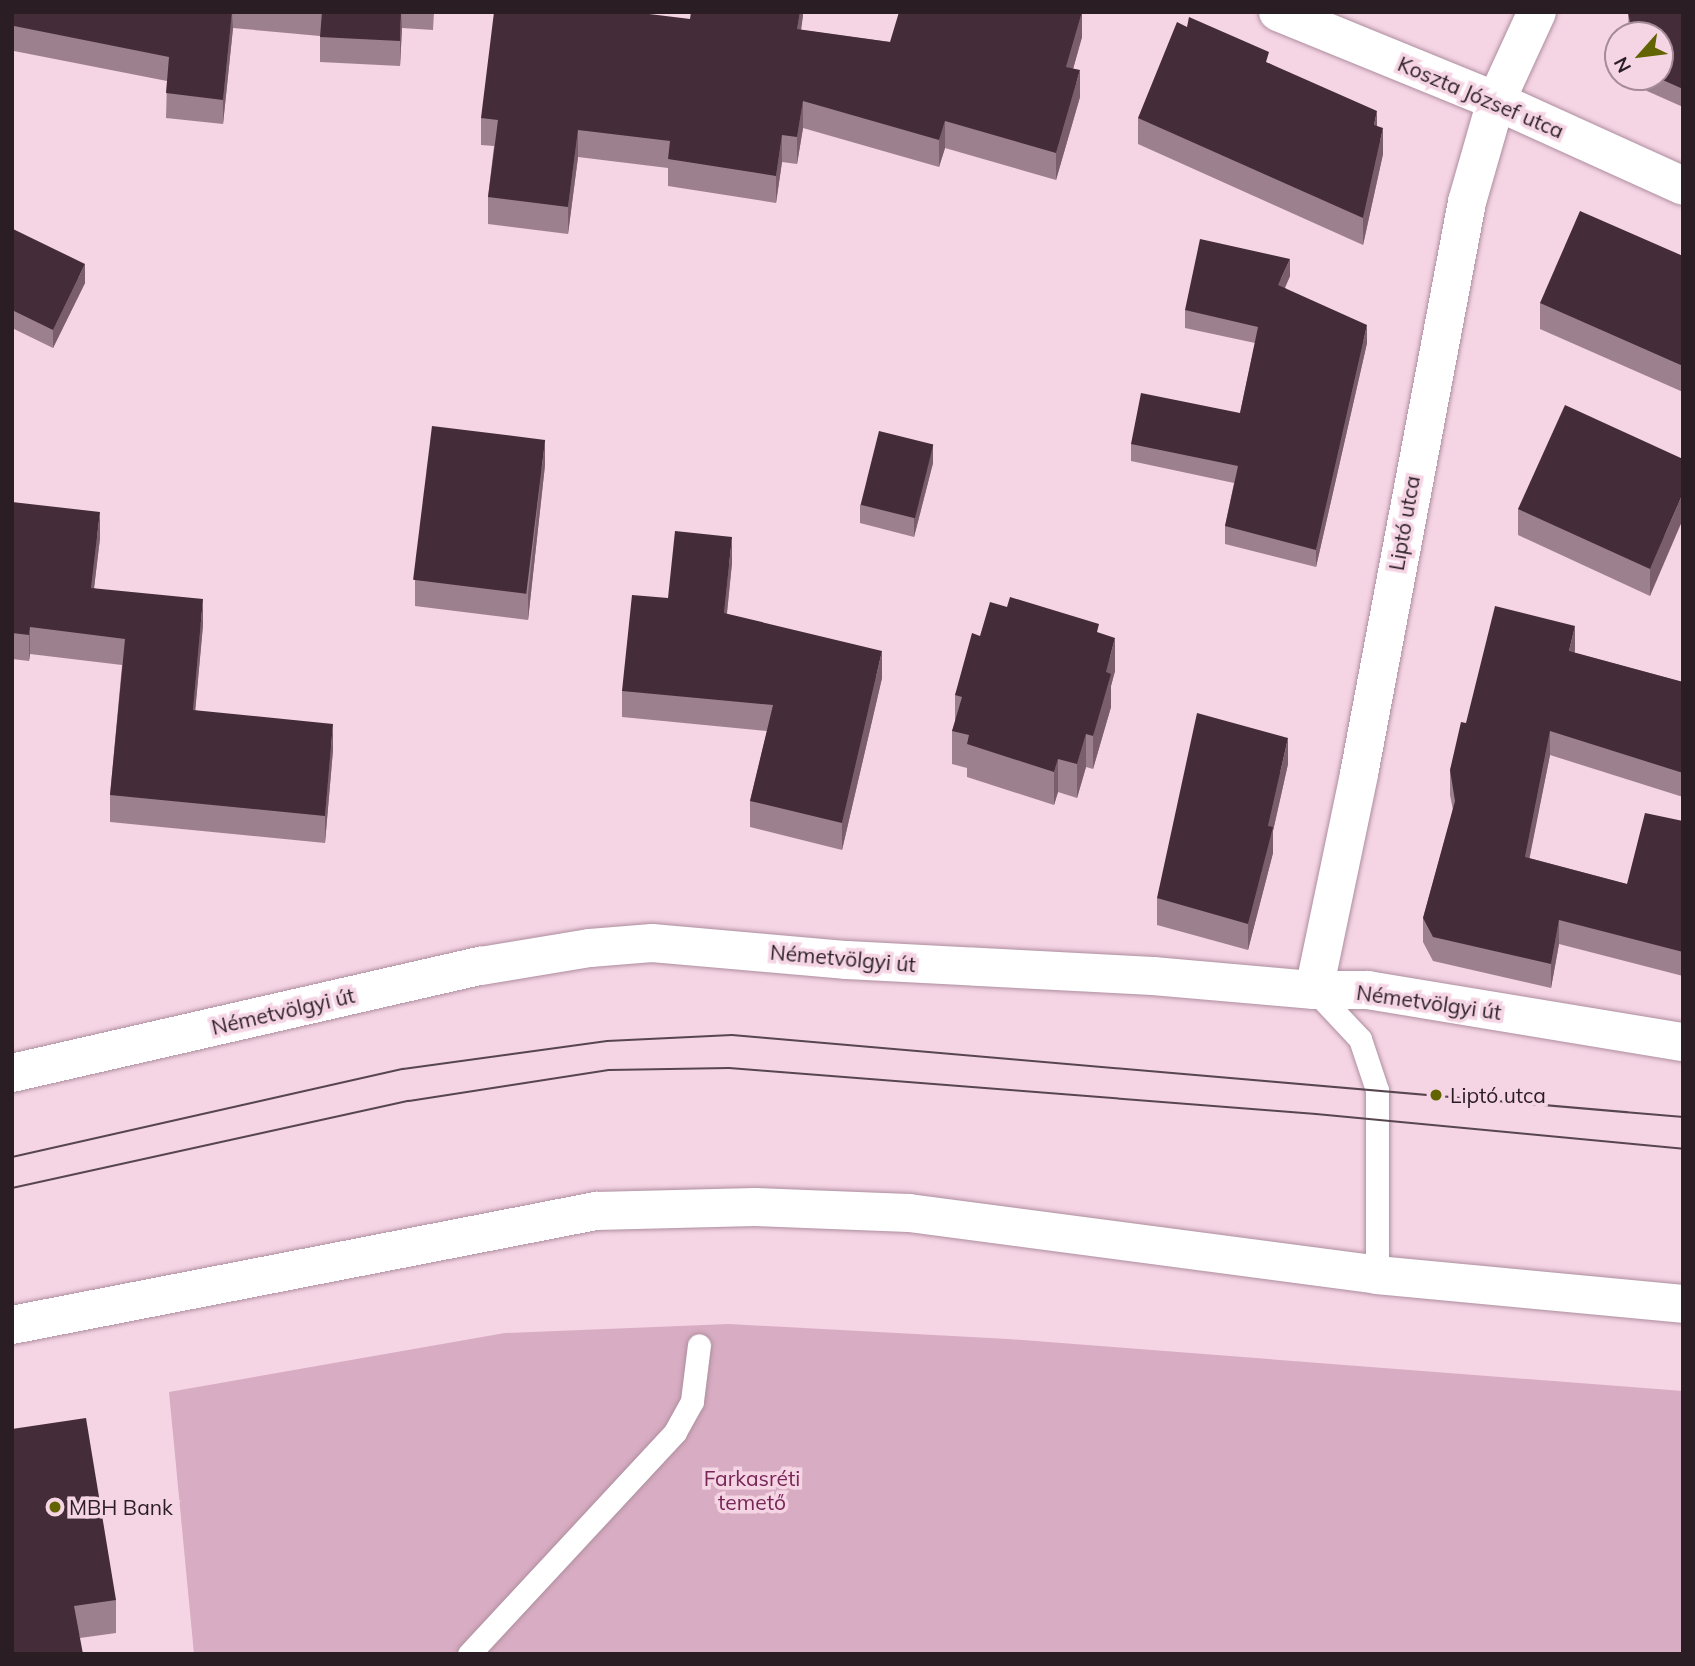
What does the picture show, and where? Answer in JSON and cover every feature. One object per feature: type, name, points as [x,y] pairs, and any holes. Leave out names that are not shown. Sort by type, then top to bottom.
[{"type":"street","name":"Koszta József utca","points":[[1278,12],[1496,101],[1683,186]]},
{"type":"street","name":"Liptó utca","points":[[1314,990],[1359,774],[1467,202],[1496,101],[1537,12]]},
{"type":"street","name":"Németvölgyi út","points":[[12,1073],[481,966],[590,948],[652,943],[1314,990],[1368,990],[1683,1042]]},
{"type":"street","points":[[12,1325],[596,1211],[755,1207],[909,1213],[1377,1275],[1683,1304]]},
{"type":"lane","points":[[1314,990],[1360,1039],[1377,1090],[1377,1275]]},
{"type":"lane","points":[[469,1654],[675,1432],[692,1401],[699,1345]]},
{"type":"green space","name":"Farkasréti temető","points":[[729,1324],[1008,1339],[1683,1391],[1683,1654],[194,1654],[169,1392],[505,1333]]},
{"type":"building","points":[[12,12],[232,12],[223,100],[166,93],[169,57],[14,26],[12,28]]},
{"type":"building","points":[[322,12],[401,12],[400,41],[320,37]]},
{"type":"building","points":[[494,12],[633,12],[690,19],[691,12],[800,12],[797,29],[890,42],[899,12],[1082,12],[1066,67],[1080,70],[1056,153],[945,121],[939,140],[803,101],[797,137],[782,135],[776,176],[668,159],[670,141],[578,130],[568,207],[488,197],[498,120],[481,118]]},
{"type":"building","points":[[1628,12],[1683,12],[1683,89],[1674,85],[1674,21],[1630,21]]},
{"type":"building","points":[[1189,17],[1269,52],[1266,62],[1377,111],[1374,125],[1383,128],[1363,218],[1138,118],[1177,22],[1187,27]]},
{"type":"building","points":[[1580,211],[1683,256],[1683,366],[1540,303]]},
{"type":"building","points":[[13,229],[85,264],[53,330],[12,310]]},
{"type":"building","points":[[1200,239],[1290,259],[1278,285],[1367,325],[1316,550],[1225,526],[1238,466],[1131,444],[1141,393],[1240,413],[1258,327],[1185,310]]},
{"type":"building","points":[[1565,405],[1683,459],[1683,493],[1650,569],[1518,509]]},
{"type":"building","points":[[432,426],[545,440],[526,594],[413,580]]},
{"type":"building","points":[[879,431],[933,445],[915,518],[861,505]]},
{"type":"building","points":[[12,502],[100,512],[91,588],[203,599],[193,710],[333,724],[325,816],[110,795],[125,639],[30,627],[29,635],[12,633]]},
{"type":"building","points":[[675,531],[732,537],[724,613],[882,651],[842,823],[750,801],[773,705],[622,691],[632,595],[668,598]]},
{"type":"building","points":[[1010,597],[1099,624],[1097,632],[1115,638],[1106,672],[1111,674],[1093,736],[1086,734],[1077,764],[1058,759],[1054,772],[967,744],[969,735],[952,731],[962,697],[955,695],[972,633],[980,636],[990,602],[1007,607]]},
{"type":"building","points":[[1495,606],[1575,626],[1569,651],[1683,682],[1683,773],[1550,731],[1525,857],[1627,884],[1645,813],[1683,821],[1683,952],[1559,920],[1551,964],[1433,937],[1423,918],[1455,801],[1450,770],[1461,722],[1466,723]]},
{"type":"building","points":[[1197,713],[1288,738],[1268,826],[1273,827],[1248,924],[1157,898]]},
{"type":"building","points":[[86,1418],[116,1600],[74,1606],[83,1654],[12,1654],[12,1429]]},
{"type":"tram line","points":[[12,1157],[403,1069],[607,1041],[732,1035],[1683,1117]]},
{"type":"tram line","points":[[12,1188],[409,1101],[609,1070],[729,1068],[1316,1114],[1683,1149]]},
{"type":"place","name":"Liptó utca","points":[[1436,1095]]},
{"type":"place","name":"MBH Bank","points":[[55,1507]]}]
